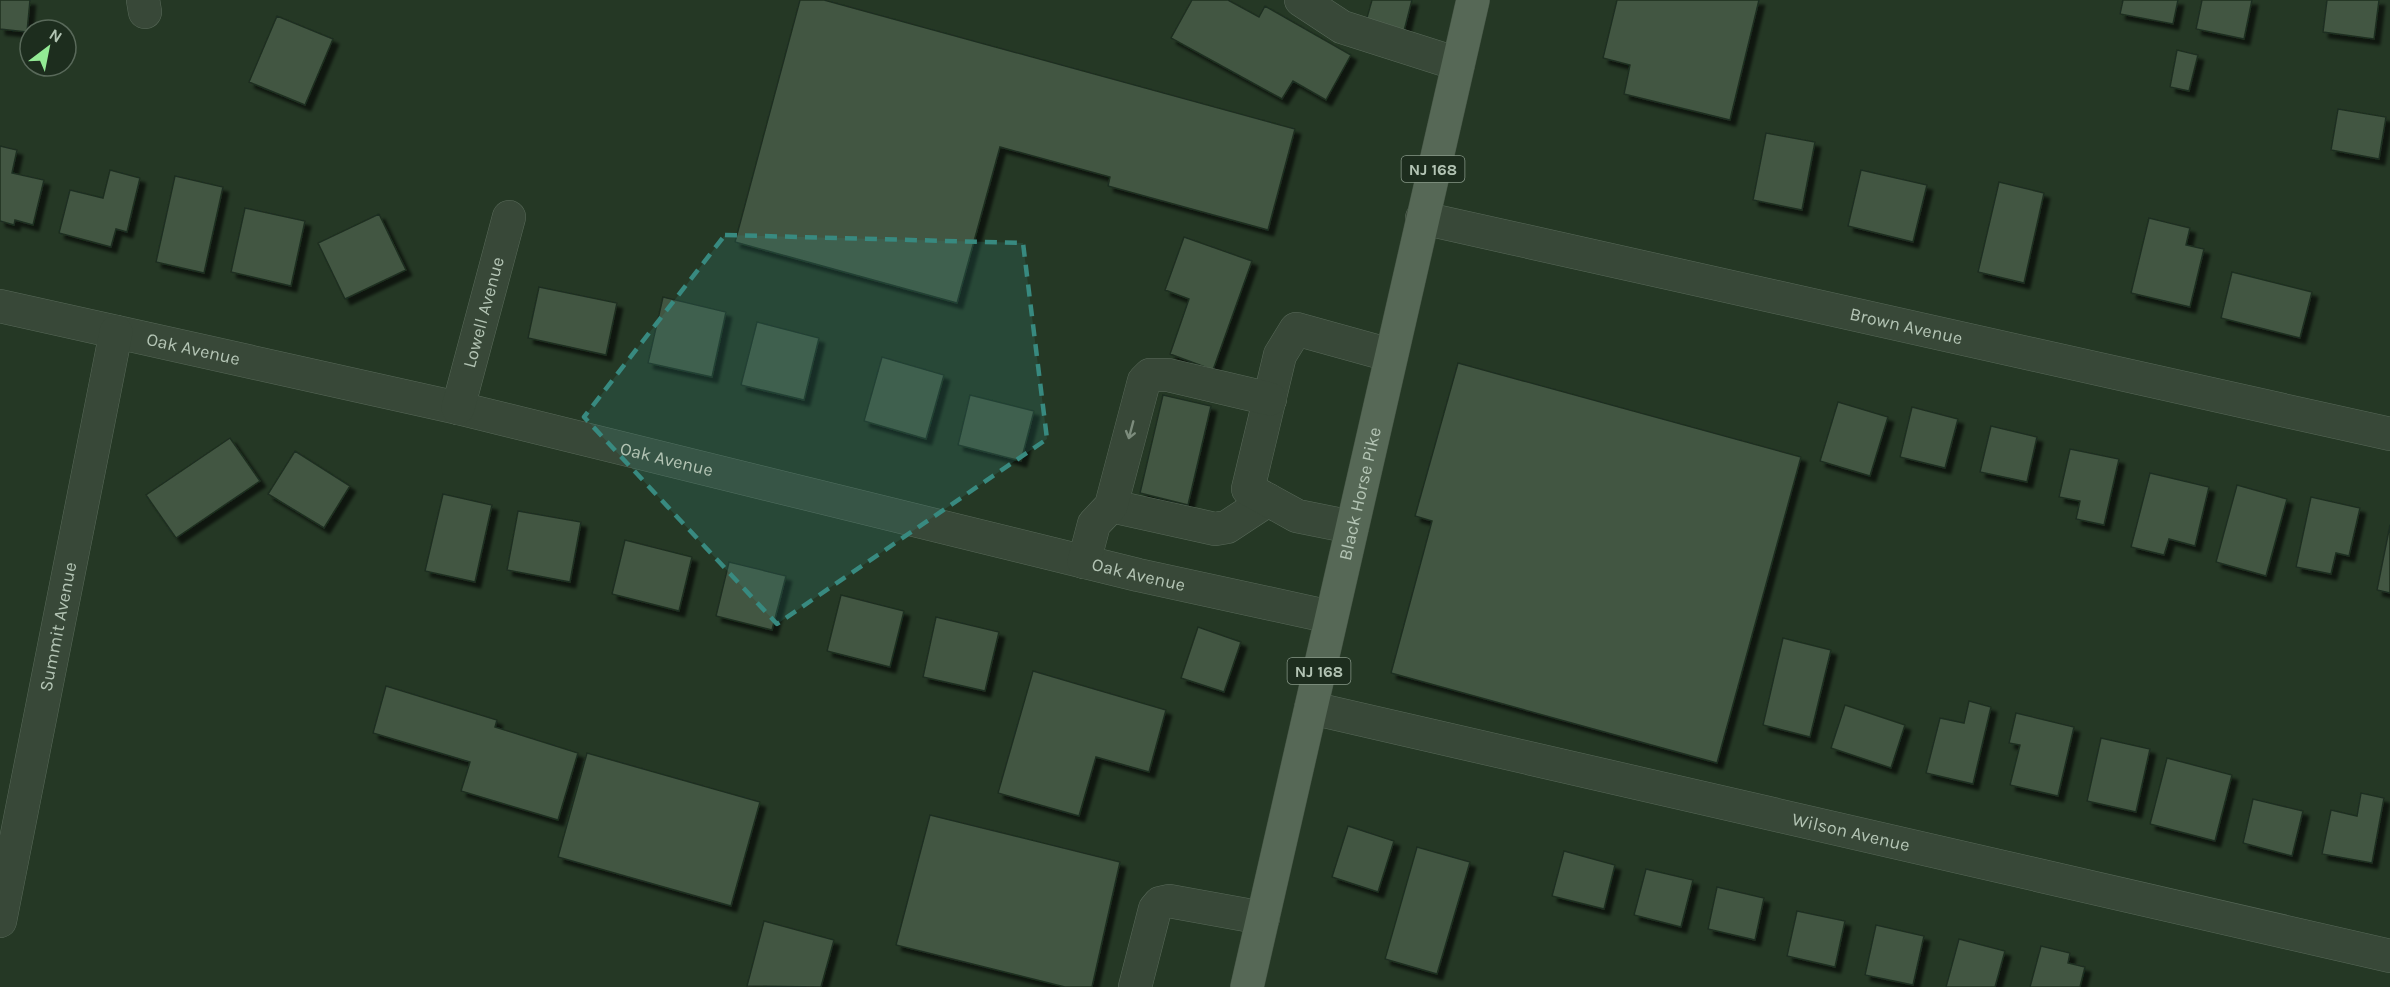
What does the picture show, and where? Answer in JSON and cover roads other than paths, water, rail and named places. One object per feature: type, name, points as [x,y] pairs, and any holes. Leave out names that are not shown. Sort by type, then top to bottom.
[{"type":"main road","name":"Black Horse Pike","points":[[1247,987],[1473,0]]},
{"type":"street","points":[[1301,0],[1342,27],[1458,63]]},
{"type":"street","name":"Lowell Avenue","points":[[458,408],[509,217]]},
{"type":"street","name":"Brown Avenue","points":[[1422,218],[2390,434]]},
{"type":"street","name":"Oak Avenue","points":[[0,306],[458,408],[1084,562],[1331,617]]},
{"type":"street","points":[[1352,527],[1297,516],[1248,489],[1280,355],[1296,329],[1390,355]]},
{"type":"street","name":"Summit Avenue","points":[[0,921],[116,332]]},
{"type":"street","points":[[1084,562],[1094,524],[1111,506],[1144,381],[1150,375],[1168,375],[1270,399]]},
{"type":"street","points":[[1111,506],[1215,530],[1227,527],[1268,500]]},
{"type":"street","name":"Wilson Avenue","points":[[1311,708],[2390,956]]},
{"type":"street","points":[[1135,987],[1155,909],[1160,903],[1169,901],[1263,918]]}]
